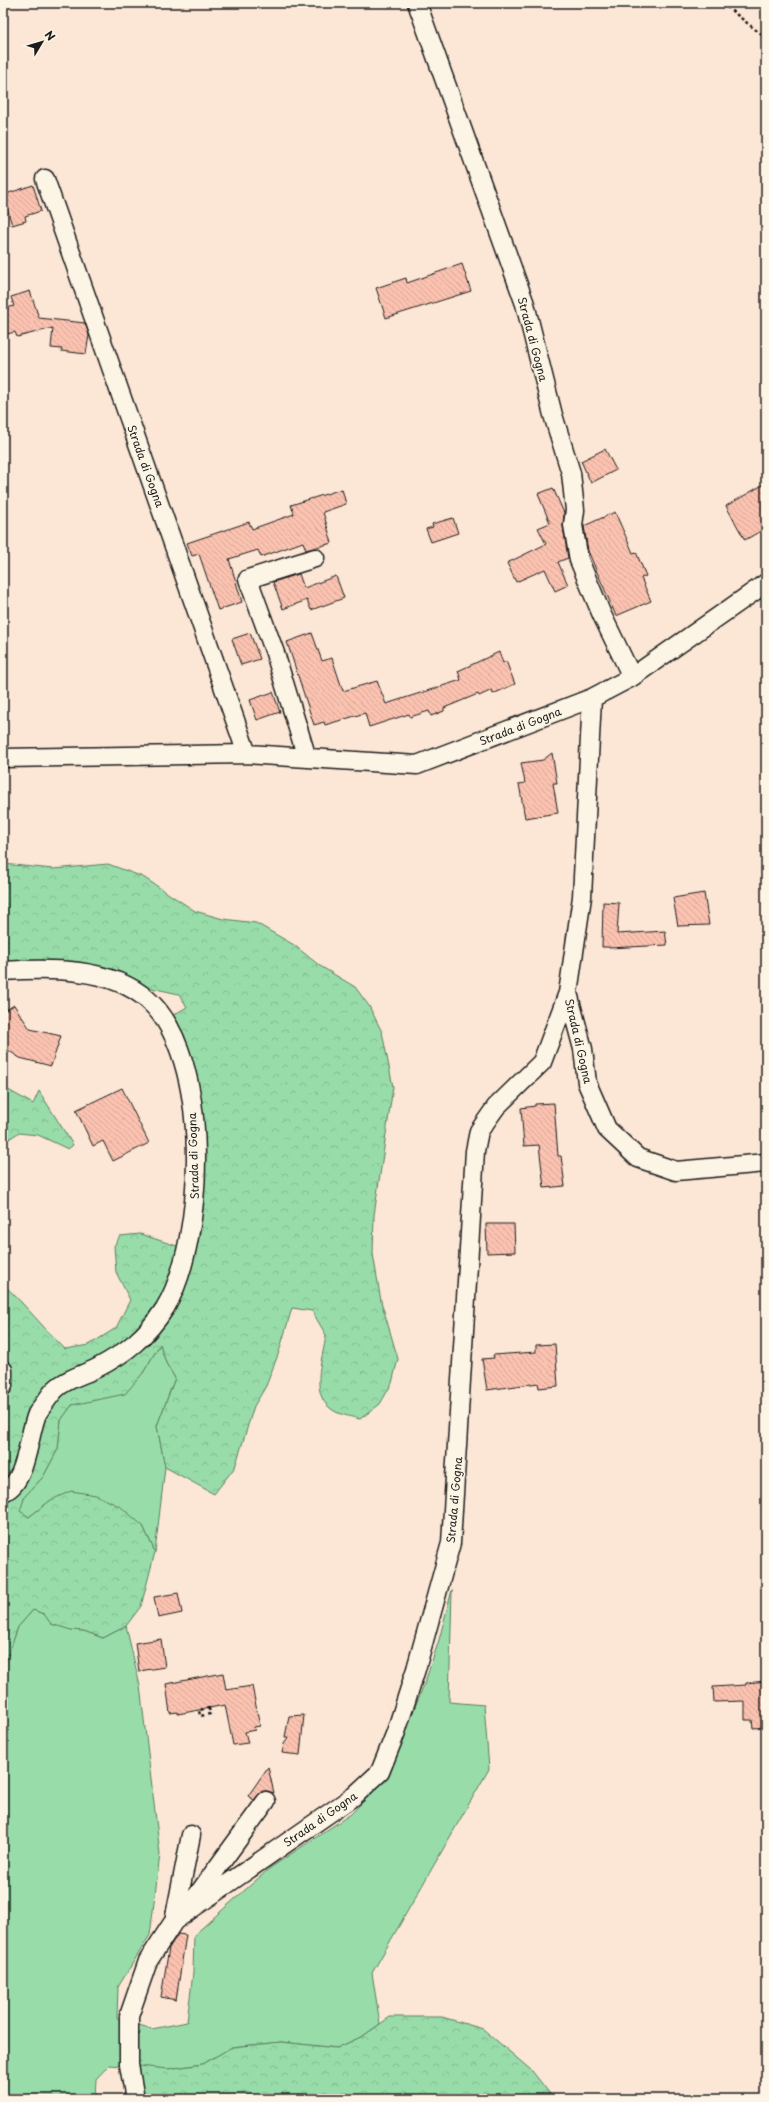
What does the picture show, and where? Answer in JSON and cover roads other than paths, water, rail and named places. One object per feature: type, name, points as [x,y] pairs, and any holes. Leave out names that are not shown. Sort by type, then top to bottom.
[{"type":"street","name":"Strada di Gogna","points":[[417,3],[525,304],[553,415],[571,473],[575,510],[573,525],[579,560],[602,615],[632,677]]},
{"type":"street","name":"Strada di Gogna","points":[[45,179],[247,754]]},
{"type":"street","points":[[307,758],[275,653],[248,579],[315,558]]},
{"type":"street","name":"Strada di Gogna","points":[[3,758],[247,754],[417,765],[592,698],[632,677],[766,583]]},
{"type":"street","name":"Strada di Gogna","points":[[174,1921],[354,1796],[380,1772],[396,1732],[416,1669],[451,1543],[475,1151],[479,1131],[496,1107],[542,1062],[568,993],[582,897],[592,698]]},
{"type":"street","name":"Strada di Gogna","points":[[3,971],[57,971],[89,974],[111,979],[149,1000],[172,1032],[185,1069],[191,1100],[196,1190],[184,1259],[176,1285],[165,1308],[152,1326],[128,1350],[56,1388],[38,1413],[19,1478],[7,1491],[3,1492]]},
{"type":"street","name":"Strada di Gogna","points":[[568,993],[583,1049],[587,1083],[607,1129],[638,1158],[676,1171],[766,1163]]},
{"type":"street","points":[[3,1370],[3,1386]]},
{"type":"street","name":"Strada di Gogna","points":[[135,2099],[129,2065],[129,2016],[148,1961],[174,1921],[192,1901],[266,1801]]},
{"type":"street","name":"Strada di Gogna","points":[[174,1921],[191,1835]]}]
